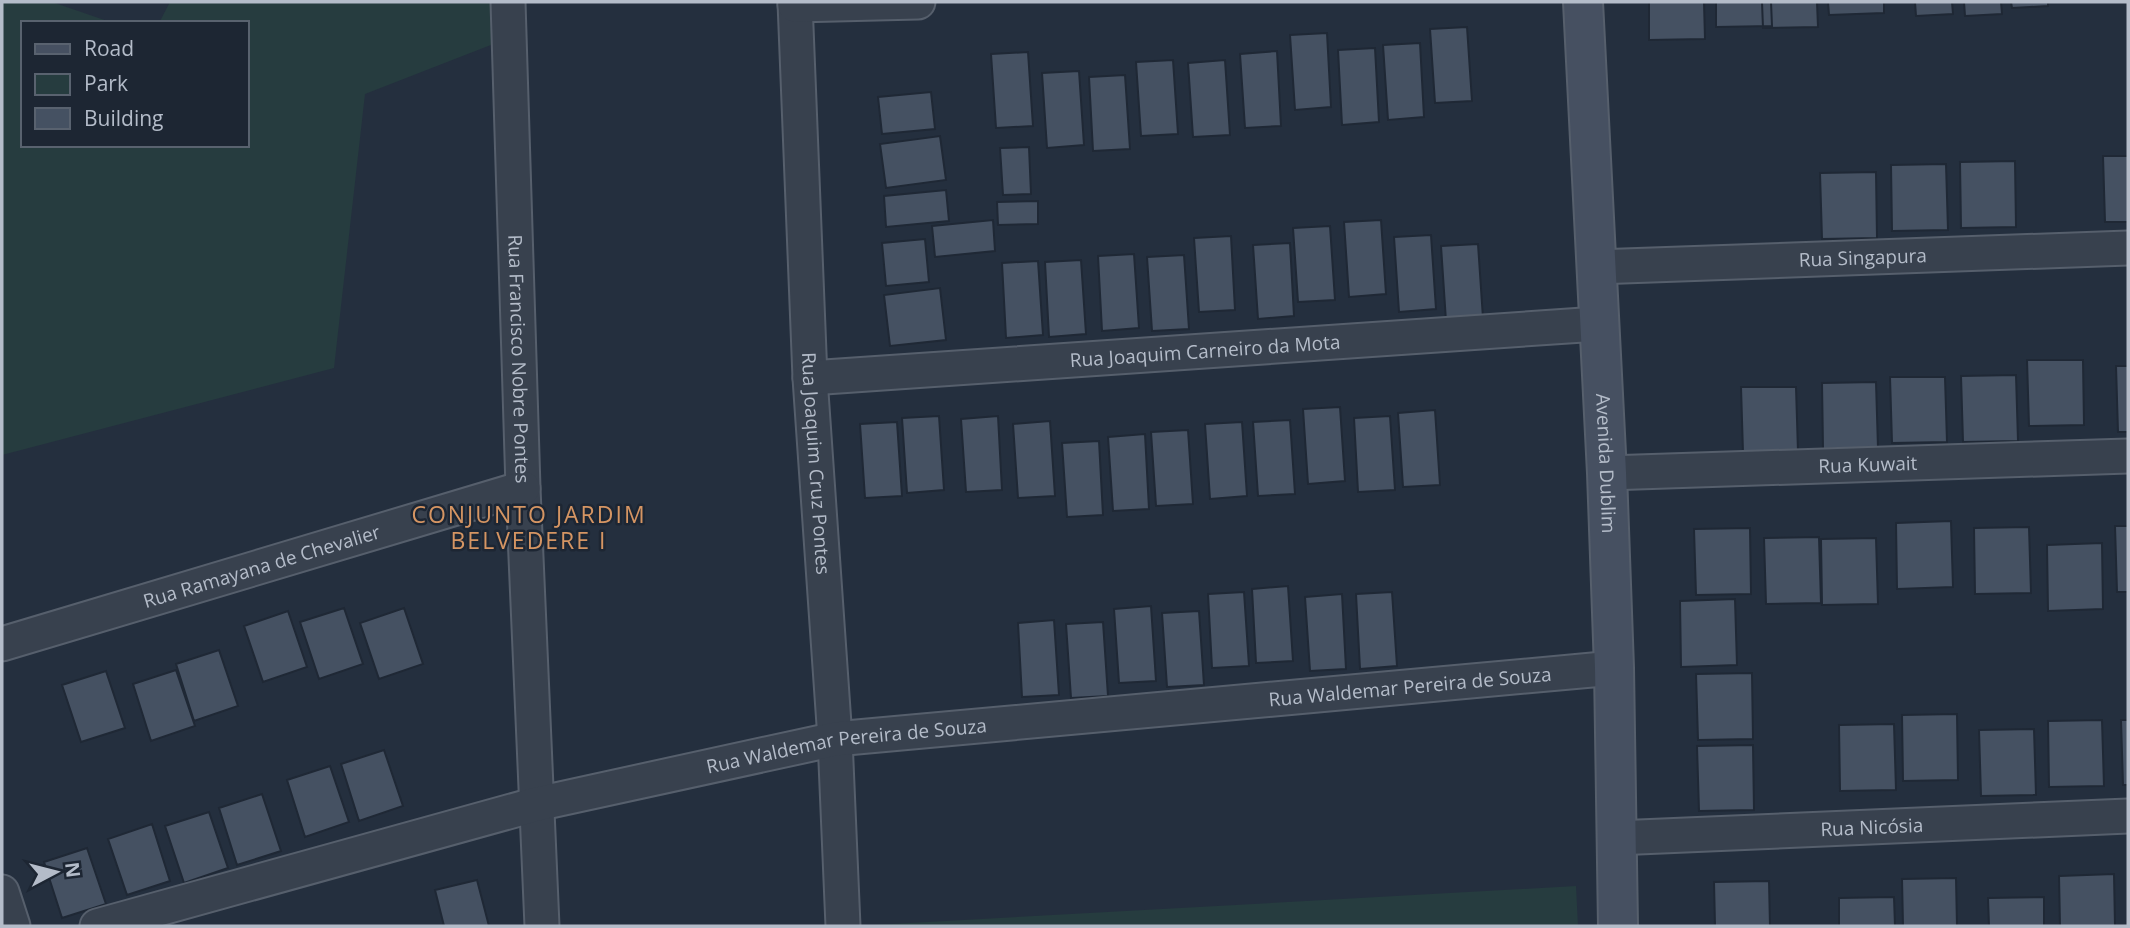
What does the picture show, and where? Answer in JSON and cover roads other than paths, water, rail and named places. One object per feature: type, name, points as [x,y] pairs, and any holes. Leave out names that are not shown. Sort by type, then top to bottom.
[{"type":"street","name":"Rua Francisco Nobre Pontes","points":[[508,2],[523,488],[542,926]]},
{"type":"street","points":[[795,4],[918,2]]},
{"type":"street","name":"Avenida Dublim","points":[[1583,2],[1607,473],[1614,668],[1618,926]]},
{"type":"street","name":"Rua Joaquim Cruz Pontes","points":[[795,4],[810,378],[835,739],[843,926]]},
{"type":"street","name":"Rua Singapura","points":[[1595,267],[2128,248]]},
{"type":"street","name":"Rua Joaquim Carneiro da Mota","points":[[810,378],[1598,324]]},
{"type":"street","name":"Rua Kuwait","points":[[1607,473],[2128,456]]},
{"type":"street","name":"Rua Ramayana de Chevalier","points":[[2,644],[523,488]]},
{"type":"street","name":"Rua Waldemar Pereira de Souza","points":[[97,926],[537,804],[835,739],[1614,668]]},
{"type":"street","name":"Rua Nicósia","points":[[1615,838],[2128,816]]},
{"type":"street","points":[[2,892],[13,926]]},
{"type":"district","name":"CONJUNTO JARDIM BELVEDERE I","points":[[529,527]]}]
